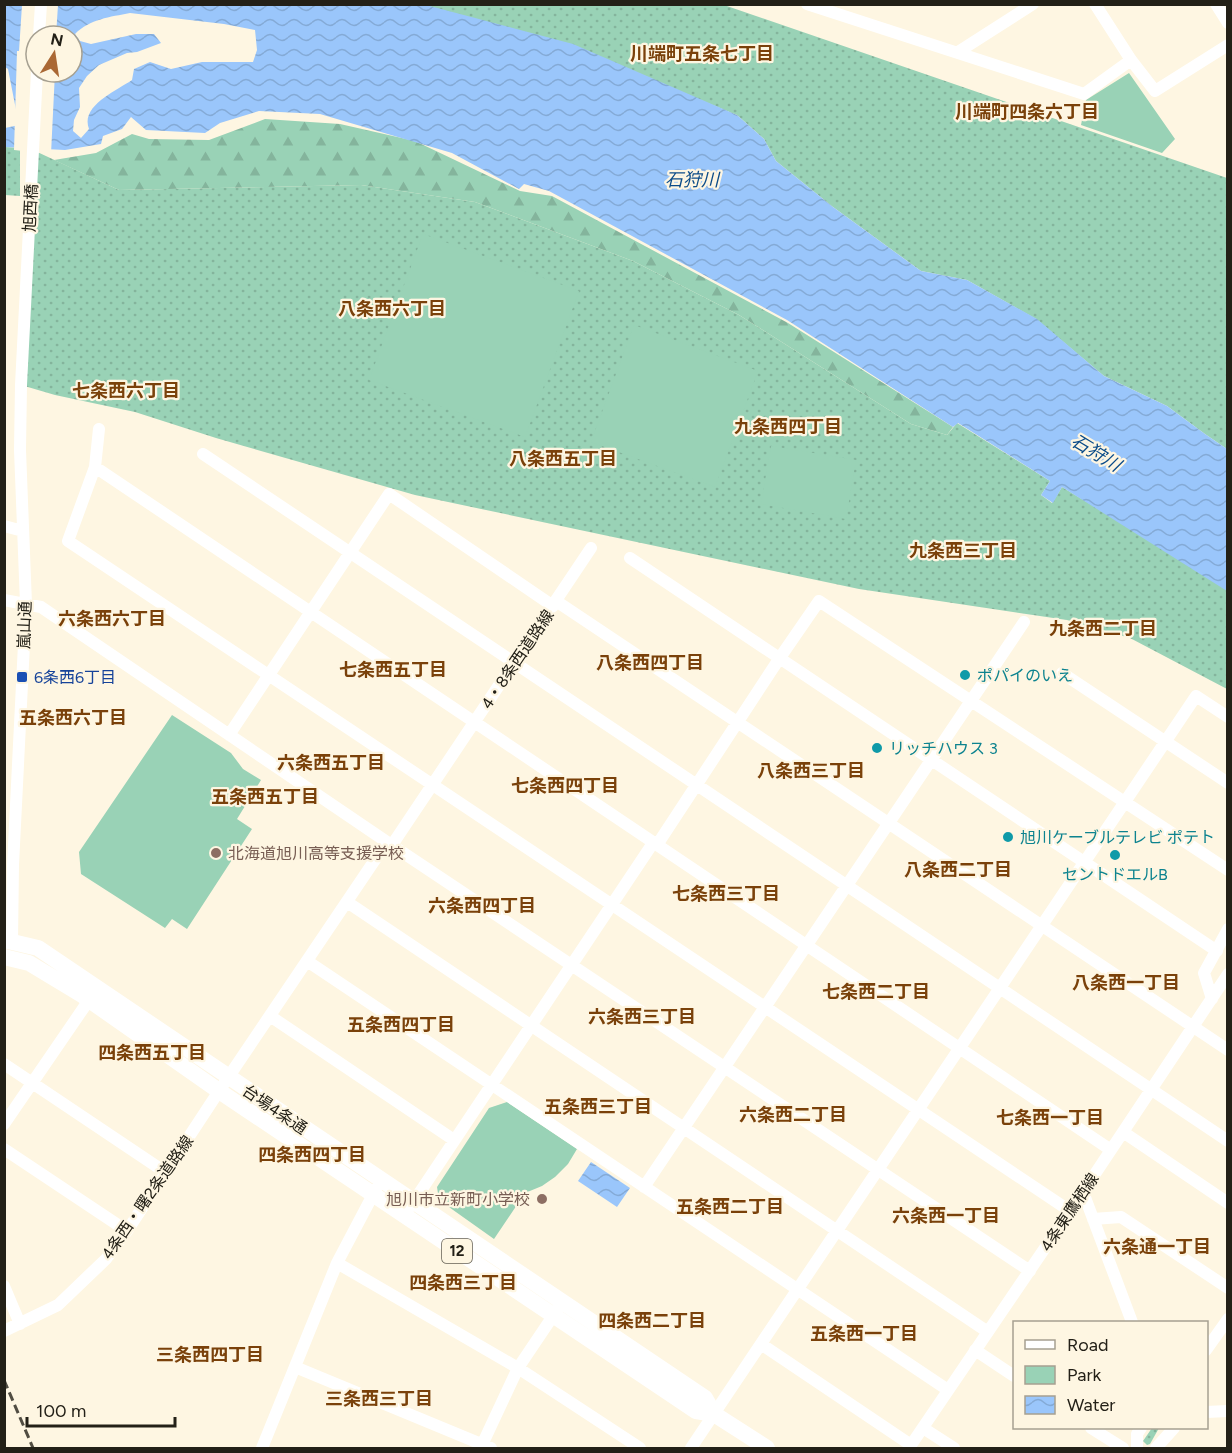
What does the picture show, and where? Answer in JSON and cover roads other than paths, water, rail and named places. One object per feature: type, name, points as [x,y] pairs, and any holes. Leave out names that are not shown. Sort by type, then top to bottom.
[{"type":"highway","name":"12","points":[[6,941],[47,966],[85,997]]},
{"type":"highway","name":"台場4条通","points":[[6,941],[38,948],[229,1078],[377,1187],[558,1309],[696,1411],[714,1414],[766,1449]]},
{"type":"highway","name":"台場4条通","points":[[4,957],[29,963],[85,997],[219,1091],[377,1187]]},
{"type":"street","points":[[40,24],[41,4]]},
{"type":"street","points":[[807,4],[1084,94],[1131,60]]},
{"type":"street","points":[[958,52],[1033,4]]},
{"type":"street","points":[[1095,4],[1131,60],[1155,91],[1227,45]]},
{"type":"street","points":[[1216,4],[1227,23]]},
{"type":"street","name":"旭西橋","points":[[23,344],[36,84]]},
{"type":"street","name":"嵐山通","points":[[6,941],[26,604],[20,450],[23,344]]},
{"type":"street","points":[[99,429],[94,467],[68,541],[1070,1211]]},
{"type":"street","points":[[203,454],[1227,1141]]},
{"type":"street","points":[[94,467],[1111,1150]]},
{"type":"street","points":[[229,735],[389,494],[555,603],[591,548]]},
{"type":"street","points":[[4,526],[23,531]]},
{"type":"street","points":[[630,558],[1217,951]]},
{"type":"street","points":[[4,600],[41,607],[1030,1270]]},
{"type":"street","points":[[409,1209],[491,1084],[819,601],[1227,870]]},
{"type":"street","name":"4・8条西道路線","points":[[229,1078],[347,902],[432,784],[555,603],[889,823],[1227,1050]]},
{"type":"street","points":[[644,1187],[1024,622]]},
{"type":"street","points":[[1062,673],[1227,783]]},
{"type":"street","points":[[691,1449],[1196,696],[1227,717]]},
{"type":"street","points":[[347,902],[988,1332]]},
{"type":"street","points":[[1227,929],[1204,973],[1212,999],[1227,998]]},
{"type":"street","points":[[307,961],[948,1390]]},
{"type":"street","name":"4条東鷹栖線","points":[[910,1447],[1227,974]]},
{"type":"street","points":[[4,1124],[34,1083],[85,997]]},
{"type":"street","points":[[270,1016],[454,1140]]},
{"type":"street","points":[[4,1064],[165,1172]]},
{"type":"street","name":"4条西・曙2条道路線","points":[[4,1331],[58,1305],[106,1259],[128,1230],[229,1078]]},
{"type":"street","points":[[1123,1132],[1227,1203]]},
{"type":"street","points":[[4,1149],[128,1230]]},
{"type":"street","points":[[262,1449],[337,1263],[377,1187]]},
{"type":"street","points":[[1083,1192],[1131,1321]]},
{"type":"street","points":[[1092,1219],[1121,1217],[1227,1288]]},
{"type":"street","points":[[337,1263],[518,1368],[639,1449]]},
{"type":"street","points":[[4,1286],[20,1324]]},
{"type":"street","points":[[295,1367],[487,1447],[518,1368],[558,1309]]},
{"type":"street","points":[[1208,1347],[1227,1319]]},
{"type":"street","points":[[761,1344],[910,1447]]},
{"type":"street","points":[[975,1350],[1013,1375]]},
{"type":"street","points":[[1208,1412],[1227,1411]]},
{"type":"street","points":[[923,1428],[954,1449]]},
{"type":"street","points":[[1093,1429],[1123,1449]]},
{"type":"street","points":[[1137,1449],[1137,1434],[1140,1429]]},
{"type":"street","points":[[1156,1449],[1171,1429]]},
{"type":"water","name":"石狩川","points":[[4,5],[426,5],[573,44],[737,115],[764,139],[776,161],[833,207],[921,271],[967,280],[1037,319],[1104,376],[1167,406],[1227,449],[1227,591],[1062,487],[1053,503],[1041,495],[1050,481],[958,423],[953,427],[787,320],[549,191],[524,184],[519,189],[452,153],[320,114],[259,111],[220,123],[205,133],[146,130],[131,117],[122,129],[103,136],[101,144],[65,150],[5,147],[5,128],[19,125],[8,69],[5,67]]},
{"type":"water","name":"石狩川","points":[[136,34],[154,34],[161,43],[137,52],[127,53],[99,65],[84,80],[84,42],[91,44]]},
{"type":"water","points":[[591,1162],[630,1188],[617,1207],[578,1181]]},
{"type":"railway","points":[[4,1380],[33,1448]]},
{"type":"place","name":"ポパイのいえ","points":[[965,675]]},
{"type":"place","name":"6条西6丁目","points":[[22,677]]},
{"type":"place","name":"リッチハウス 3","points":[[877,748]]},
{"type":"place","name":"旭川ケーブルテレビ ポテト","points":[[1008,837]]},
{"type":"place","name":"北海道旭川高等支援学校","points":[[216,853]]},
{"type":"place","name":"セントドエルB","points":[[1115,855]]},
{"type":"place","name":"旭川市立新町小学校","points":[[542,1199]]},
{"type":"district","name":"川端町五条七丁目","points":[[702,54]]},
{"type":"district","name":"川端町四条六丁目","points":[[1027,112]]},
{"type":"district","name":"八条西六丁目","points":[[392,309]]},
{"type":"district","name":"七条西六丁目","points":[[126,391]]},
{"type":"district","name":"九条西四丁目","points":[[788,427]]},
{"type":"district","name":"八条西五丁目","points":[[563,459]]},
{"type":"district","name":"九条西三丁目","points":[[963,551]]},
{"type":"district","name":"六条西六丁目","points":[[112,619]]},
{"type":"district","name":"九条西二丁目","points":[[1103,629]]},
{"type":"district","name":"八条西四丁目","points":[[650,663]]},
{"type":"district","name":"七条西五丁目","points":[[393,670]]},
{"type":"district","name":"五条西六丁目","points":[[73,718]]},
{"type":"district","name":"六条西五丁目","points":[[331,763]]},
{"type":"district","name":"八条西三丁目","points":[[811,771]]},
{"type":"district","name":"七条西四丁目","points":[[565,786]]},
{"type":"district","name":"五条西五丁目","points":[[265,797]]},
{"type":"district","name":"八条西二丁目","points":[[958,870]]},
{"type":"district","name":"七条西三丁目","points":[[726,894]]},
{"type":"district","name":"六条西四丁目","points":[[482,906]]},
{"type":"district","name":"八条西一丁目","points":[[1126,983]]},
{"type":"district","name":"七条西二丁目","points":[[876,992]]},
{"type":"district","name":"六条西三丁目","points":[[642,1017]]},
{"type":"district","name":"五条西四丁目","points":[[401,1025]]},
{"type":"district","name":"四条西五丁目","points":[[152,1053]]},
{"type":"district","name":"五条西三丁目","points":[[598,1107]]},
{"type":"district","name":"六条西二丁目","points":[[793,1115]]},
{"type":"district","name":"七条西一丁目","points":[[1050,1118]]},
{"type":"district","name":"四条西四丁目","points":[[312,1155]]},
{"type":"district","name":"五条西二丁目","points":[[730,1207]]},
{"type":"district","name":"六条西一丁目","points":[[946,1216]]},
{"type":"district","name":"六条通一丁目","points":[[1157,1247]]},
{"type":"district","name":"四条西三丁目","points":[[463,1283]]},
{"type":"district","name":"四条西二丁目","points":[[652,1321]]},
{"type":"district","name":"五条西一丁目","points":[[864,1334]]},
{"type":"district","name":"三条西四丁目","points":[[210,1355]]},
{"type":"district","name":"三条西三丁目","points":[[379,1399]]}]
